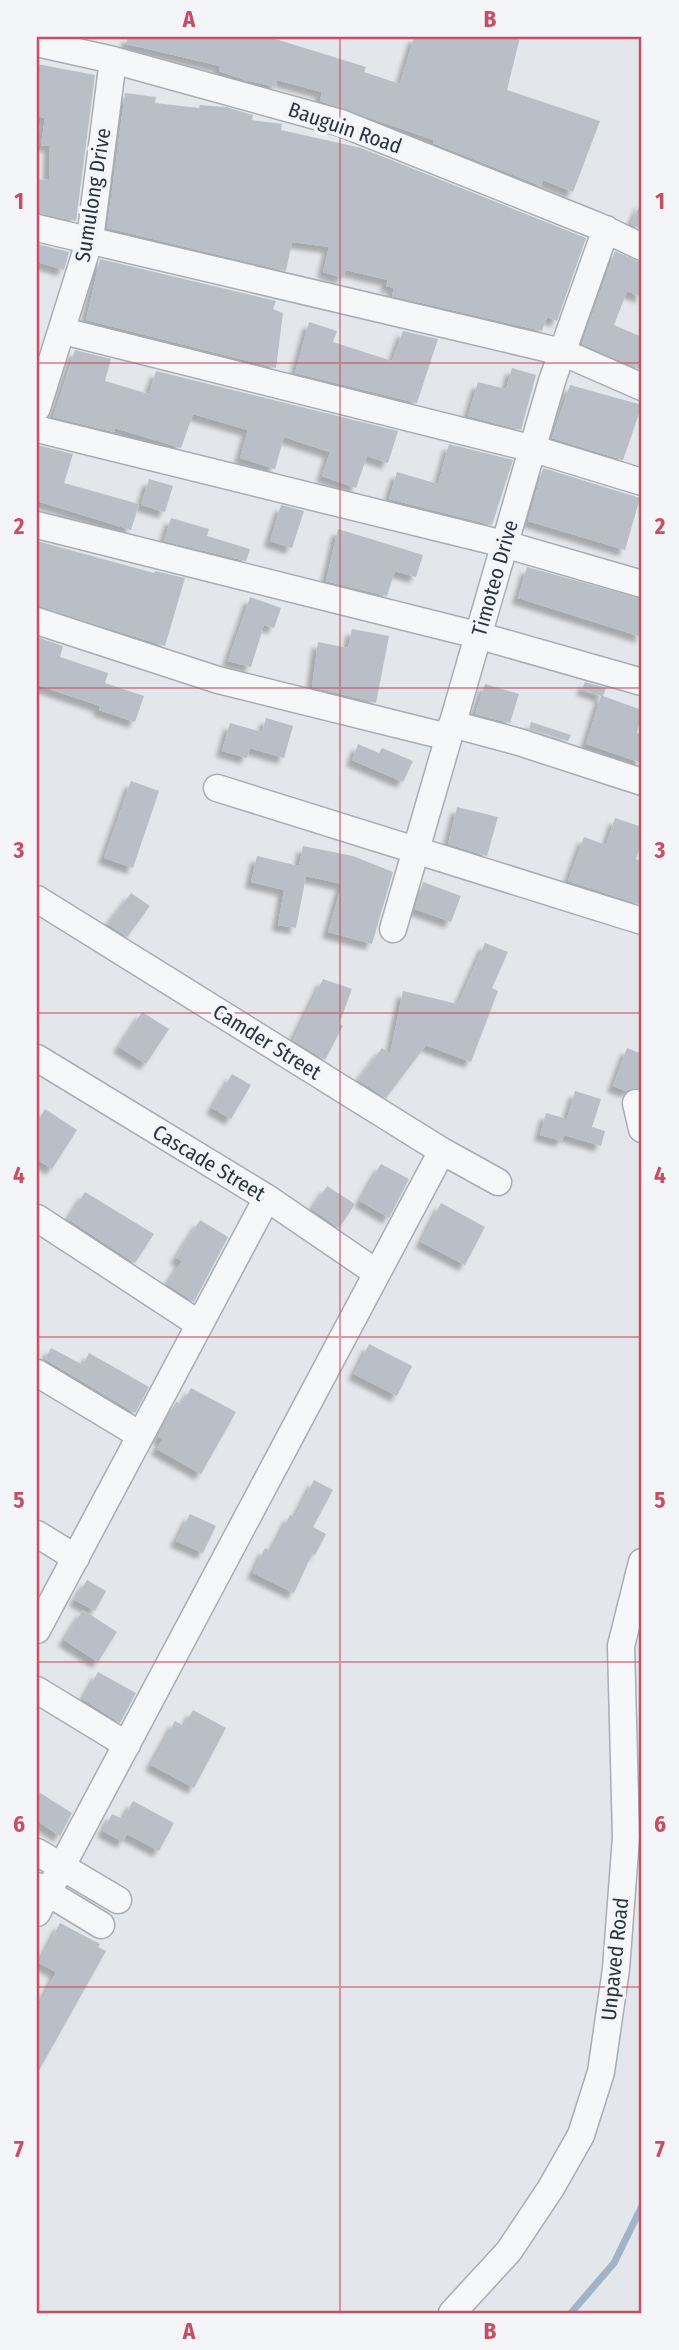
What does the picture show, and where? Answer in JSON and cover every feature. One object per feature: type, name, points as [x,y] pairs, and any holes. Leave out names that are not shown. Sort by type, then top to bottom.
[{"type":"street","name":"Bauguin Road","points":[[37,43],[113,60],[341,123],[606,229],[642,247]]},
{"type":"street","name":"Sumulong Drive","points":[[37,408],[90,239],[113,60]]},
{"type":"street","points":[[37,228],[562,352],[642,387]]},
{"type":"street","name":"Timoteo Drive","points":[[393,929],[562,352],[606,229]]},
{"type":"street","points":[[63,331],[534,449],[642,482]]},
{"type":"street","points":[[37,429],[504,544],[642,584]]},
{"type":"street","points":[[37,526],[477,635],[642,681]]},
{"type":"street","points":[[37,621],[218,680],[450,731],[519,742],[642,782]]},
{"type":"street","points":[[217,789],[642,921]]},
{"type":"street","name":"Camder Street","points":[[37,899],[442,1151],[498,1182]]},
{"type":"street","name":"Cascade Street","points":[[37,1058],[267,1198],[377,1273]]},
{"type":"street","points":[[636,1103],[642,1129]]},
{"type":"street","points":[[101,1925],[40,1897],[61,1867],[127,1745],[442,1151]]},
{"type":"street","points":[[37,1630],[267,1198]]},
{"type":"street","points":[[37,1218],[199,1324]]},
{"type":"street","points":[[37,1373],[140,1435]]},
{"type":"street","points":[[37,1534],[76,1558]]},
{"type":"street","name":"Unpaved Road","points":[[452,2313],[509,2251],[551,2188],[581,2135],[601,2072],[617,1969],[626,1837],[621,1646],[642,1562]]},
{"type":"street","points":[[37,1690],[127,1745]]},
{"type":"street","points":[[37,1852],[118,1900]]},
{"type":"building","points":[[127,37],[269,37],[366,67],[364,72],[400,84],[414,37],[520,37],[507,90],[600,121],[573,192],[543,180],[541,186],[433,143],[434,140],[320,101],[322,92],[277,80],[276,87],[245,80],[219,71],[220,66],[127,44]]},
{"type":"building","points":[[37,64],[95,75],[76,221],[37,213],[37,179],[49,180],[50,146],[41,145],[45,118],[37,116]]},
{"type":"building","points":[[125,93],[156,97],[155,103],[199,108],[200,105],[226,107],[253,115],[252,120],[282,124],[281,130],[361,148],[586,238],[557,321],[547,317],[542,331],[392,296],[394,288],[386,286],[388,280],[346,270],[343,278],[323,272],[329,247],[292,242],[286,271],[107,228]]},
{"type":"building","points":[[642,200],[642,230],[631,224]]},
{"type":"building","points":[[37,244],[69,252],[64,270],[37,262]]},
{"type":"building","points":[[615,251],[642,263],[642,297],[627,291],[614,325],[642,337],[642,370],[582,344]]},
{"type":"building","points":[[100,259],[276,301],[273,309],[283,313],[276,368],[86,320]]},
{"type":"building","points":[[309,322],[337,331],[333,342],[392,361],[403,331],[438,339],[417,403],[295,373]]},
{"type":"building","points":[[75,350],[111,359],[105,381],[149,394],[156,371],[398,431],[388,463],[367,456],[356,488],[322,476],[330,452],[284,437],[275,469],[240,458],[248,430],[193,414],[181,448],[115,428],[114,432],[53,417]]},
{"type":"building","points":[[512,368],[536,375],[521,430],[468,416],[478,382],[506,389]]},
{"type":"building","points":[[570,385],[642,405],[623,460],[552,438]]},
{"type":"building","points":[[449,444],[513,460],[492,525],[389,499],[397,472],[438,484]]},
{"type":"building","points":[[37,445],[73,454],[64,483],[139,504],[131,530],[37,501]]},
{"type":"building","points":[[543,468],[640,498],[625,550],[528,521]]},
{"type":"building","points":[[149,479],[173,486],[165,512],[141,505]]},
{"type":"building","points":[[281,505],[304,511],[292,548],[270,541]]},
{"type":"building","points":[[171,518],[209,529],[207,536],[250,549],[246,561],[164,541]]},
{"type":"building","points":[[338,529],[423,555],[416,577],[395,571],[387,596],[326,581]]},
{"type":"building","points":[[37,541],[154,573],[155,571],[185,578],[165,646],[37,606]]},
{"type":"building","points":[[527,567],[642,599],[642,637],[518,598]]},
{"type":"building","points":[[250,597],[281,608],[274,628],[264,625],[251,667],[228,661]]},
{"type":"building","points":[[352,629],[389,636],[376,703],[312,687],[318,642],[348,648]]},
{"type":"building","points":[[37,637],[63,646],[60,657],[108,673],[105,683],[144,696],[135,722],[99,710],[100,706],[37,685]]},
{"type":"building","points":[[585,682],[606,688],[603,696],[642,710],[637,733],[642,735],[642,763],[586,744],[601,696],[582,689]]},
{"type":"building","points":[[485,684],[519,694],[510,723],[475,714]]},
{"type":"building","points":[[266,718],[293,726],[284,758],[250,748],[247,758],[222,751],[230,723],[262,732]]},
{"type":"building","points":[[531,722],[571,735],[568,741],[529,729]]},
{"type":"building","points":[[358,744],[379,753],[382,748],[413,761],[403,782],[352,760]]},
{"type":"building","points":[[131,781],[159,791],[133,868],[104,858]]},
{"type":"building","points":[[457,807],[498,817],[487,856],[448,844]]},
{"type":"building","points":[[615,818],[642,827],[642,841],[636,859],[642,862],[642,905],[568,881],[584,837],[606,845]]},
{"type":"building","points":[[303,846],[353,856],[393,872],[372,944],[328,932],[342,884],[306,876],[296,928],[278,925],[284,890],[251,882],[257,856],[299,866]]},
{"type":"building","points":[[423,882],[461,896],[451,922],[415,909]]},
{"type":"building","points":[[131,893],[150,906],[127,937],[108,924]]},
{"type":"building","points":[[485,943],[508,952],[492,988],[498,991],[471,1062],[426,1045],[386,1098],[358,1080],[382,1048],[390,1054],[403,991],[458,1004]]},
{"type":"building","points":[[323,979],[352,989],[339,1024],[343,1026],[325,1060],[293,1040]]},
{"type":"building","points":[[142,1012],[169,1029],[146,1064],[119,1047]]},
{"type":"building","points":[[627,1048],[642,1054],[642,1089],[633,1088],[626,1091],[613,1086]]},
{"type":"building","points":[[232,1074],[251,1085],[231,1119],[212,1108]]},
{"type":"building","points":[[575,1091],[601,1099],[592,1127],[605,1131],[601,1146],[564,1135],[562,1141],[540,1135],[546,1113],[567,1119]]},
{"type":"building","points":[[45,1109],[77,1130],[52,1169],[37,1159],[37,1123]]},
{"type":"building","points":[[381,1164],[409,1179],[389,1218],[360,1201]]},
{"type":"building","points":[[327,1186],[355,1204],[339,1228],[312,1209]]},
{"type":"building","points":[[85,1192],[154,1234],[135,1263],[68,1219]]},
{"type":"building","points":[[441,1203],[485,1227],[465,1265],[421,1242]]},
{"type":"building","points":[[200,1220],[228,1237],[194,1302],[167,1284],[182,1261],[176,1258]]},
{"type":"building","points":[[369,1344],[412,1366],[397,1396],[354,1374]]},
{"type":"building","points":[[51,1348],[83,1365],[89,1353],[149,1387],[135,1413],[45,1359]]},
{"type":"building","points":[[191,1388],[236,1412],[201,1474],[157,1449],[162,1439],[158,1437],[176,1402],[182,1404]]},
{"type":"building","points":[[314,1480],[333,1490],[313,1527],[326,1534],[315,1555],[312,1554],[294,1593],[253,1573],[265,1548],[271,1551],[290,1515],[295,1517]]},
{"type":"building","points":[[190,1514],[216,1526],[203,1553],[176,1541]]},
{"type":"building","points":[[87,1580],[106,1591],[95,1611],[75,1600]]},
{"type":"building","points":[[83,1610],[117,1632],[98,1662],[64,1640]]},
{"type":"building","points":[[98,1672],[136,1693],[120,1723],[83,1699]]},
{"type":"building","points":[[193,1710],[226,1728],[194,1788],[151,1765],[175,1721],[184,1726]]},
{"type":"building","points":[[37,1791],[72,1813],[60,1836],[37,1821]]},
{"type":"building","points":[[133,1801],[174,1823],[159,1851],[127,1834],[123,1842],[103,1831],[112,1814],[123,1819]]},
{"type":"building","points":[[60,1923],[100,1944],[98,1947],[106,1951],[37,2074],[37,2010],[56,1972],[39,1963]]},
{"type":"waterway","points":[[571,2313],[614,2263],[642,2206]]}]
